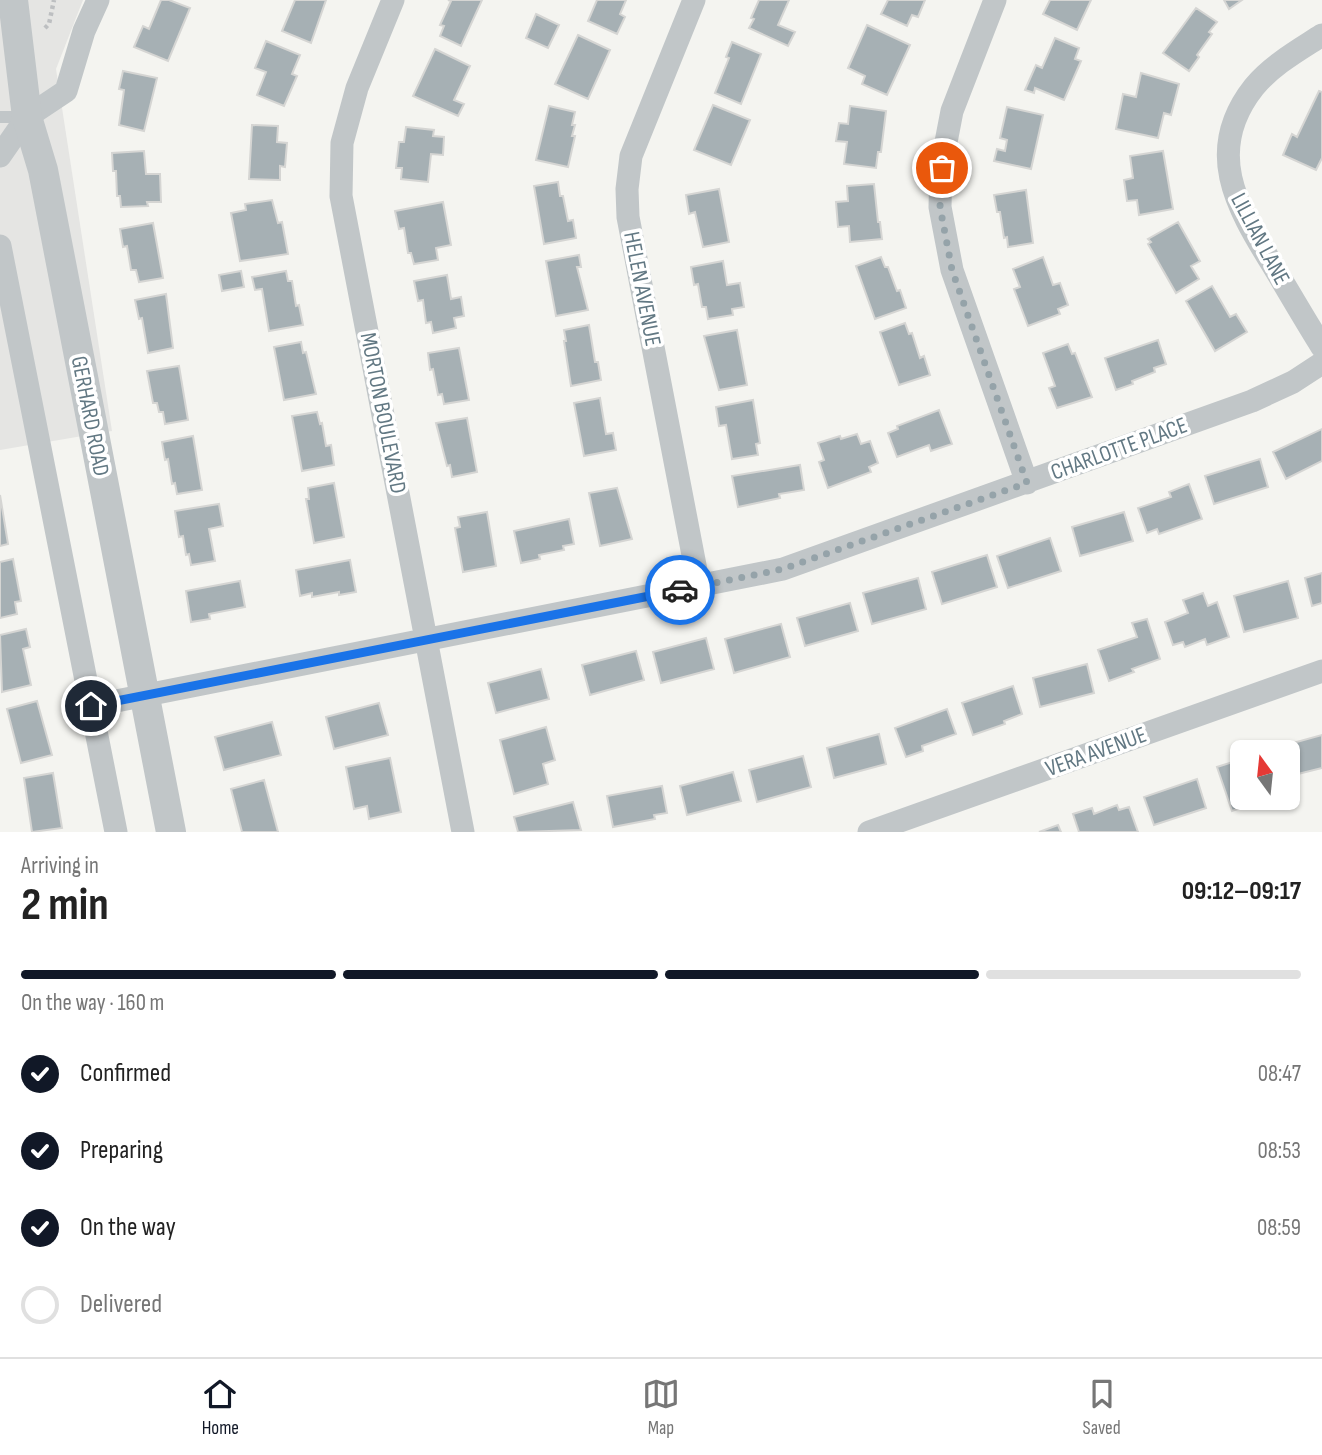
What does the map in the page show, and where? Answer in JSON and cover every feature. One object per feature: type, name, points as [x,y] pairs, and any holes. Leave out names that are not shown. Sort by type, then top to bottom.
[{"type":"street","points":[[0,156],[13,117],[66,91],[83,31],[98,0]]},
{"type":"street","name":"MORTON BOULEVARD","points":[[393,0],[357,88],[342,143],[341,196],[463,832]]},
{"type":"street","name":"HELEN AVENUE","points":[[694,0],[631,156],[627,189],[628,216],[699,586]]},
{"type":"street","points":[[995,0],[952,111],[942,168],[940,207],[952,270],[1027,483]]},
{"type":"street","name":"GERHARD ROAD","points":[[10,7],[13,117],[43,170],[171,832]]},
{"type":"street","name":"LILLIAN LANE","points":[[1322,34],[1279,63],[1255,86],[1239,110],[1228,145],[1230,181],[1244,219],[1322,347]]},
{"type":"street","points":[[0,246],[116,832]]},
{"type":"street","name":"CHARLOTTE PLACE","points":[[91,706],[783,569],[1252,401],[1293,383],[1322,363]]},
{"type":"street","name":"VERA AVENUE","points":[[869,832],[1322,671]]},
{"type":"path","points":[[45,28],[49,24],[54,0]]},
{"type":"shaded area","points":[[0,0],[83,0],[56,69],[112,431],[0,450]]},
{"type":"building","points":[[161,0],[169,0],[190,8],[168,61],[134,47],[143,26],[149,29]]},
{"type":"building","points":[[295,0],[326,0],[311,43],[282,31]]},
{"type":"building","points":[[448,0],[482,0],[461,46],[440,36],[444,26],[440,25],[451,1]]},
{"type":"building","points":[[597,0],[626,0],[620,14],[625,17],[617,34],[588,21]]},
{"type":"building","points":[[759,0],[789,0],[778,25],[795,32],[788,46],[749,28]]},
{"type":"building","points":[[888,0],[925,0],[918,17],[912,15],[907,26],[881,14]]},
{"type":"building","points":[[1050,0],[1091,0],[1077,30],[1043,14]]},
{"type":"building","points":[[1224,0],[1242,0],[1229,9]]},
{"type":"building","points":[[1196,8],[1217,22],[1189,71],[1163,53]]},
{"type":"building","points":[[536,14],[559,25],[548,48],[526,38]]},
{"type":"building","points":[[867,25],[910,45],[887,95],[862,84],[865,76],[848,68]]},
{"type":"building","points":[[578,35],[610,50],[588,99],[555,84]]},
{"type":"building","points":[[1055,38],[1079,48],[1075,59],[1081,61],[1064,100],[1035,88],[1034,93],[1025,90],[1036,65],[1042,68]]},
{"type":"building","points":[[266,41],[300,55],[292,74],[297,76],[284,106],[257,95],[266,72],[255,68]]},
{"type":"building","points":[[732,42],[761,54],[741,104],[715,93],[729,58],[726,57]]},
{"type":"building","points":[[435,49],[470,66],[454,100],[464,104],[458,116],[413,96]]},
{"type":"building","points":[[123,71],[157,78],[144,131],[119,125],[124,90],[119,89]]},
{"type":"building","points":[[1141,73],[1179,84],[1171,115],[1164,113],[1158,138],[1116,129],[1123,94],[1136,97]]},
{"type":"building","points":[[1319,91],[1322,92],[1322,158],[1316,170],[1283,155],[1292,134],[1297,137]]},
{"type":"building","points":[[713,105],[750,120],[731,165],[694,150]]},
{"type":"building","points":[[549,106],[575,112],[572,136],[575,136],[568,167],[536,160]]},
{"type":"building","points":[[850,106],[886,111],[881,152],[878,152],[876,168],[844,164],[847,142],[836,141],[839,123],[848,124]]},
{"type":"building","points":[[1007,107],[1043,115],[1031,169],[994,161],[997,149],[1005,151],[1007,140],[1000,138]]},
{"type":"building","points":[[252,125],[278,126],[277,142],[287,143],[285,167],[280,166],[280,180],[249,179]]},
{"type":"building","points":[[406,127],[434,130],[433,136],[444,137],[443,155],[431,154],[428,182],[401,179],[402,168],[396,168],[399,142],[404,142]]},
{"type":"building","points":[[144,151],[146,174],[160,174],[161,202],[147,202],[148,206],[121,207],[120,196],[117,196],[112,153]]},
{"type":"building","points":[[1163,151],[1173,209],[1139,215],[1137,200],[1127,201],[1124,180],[1133,178],[1130,156]]},
{"type":"building","points":[[558,182],[568,221],[573,220],[576,238],[544,244],[534,186]]},
{"type":"building","points":[[874,184],[882,239],[850,242],[849,226],[838,227],[836,202],[848,201],[847,186]]},
{"type":"building","points":[[719,189],[729,242],[703,247],[695,212],[689,214],[686,195]]},
{"type":"building","points":[[1026,190],[1033,243],[1008,247],[994,195]]},
{"type":"building","points":[[272,200],[278,223],[282,222],[288,254],[240,261],[231,213],[246,210],[245,204]]},
{"type":"building","points":[[443,202],[451,245],[436,248],[438,260],[414,264],[411,253],[408,253],[404,228],[399,229],[395,211]]},
{"type":"building","points":[[1178,222],[1200,261],[1191,266],[1199,279],[1176,293],[1148,244],[1151,242],[1148,239]]},
{"type":"building","points":[[153,223],[163,278],[139,282],[136,270],[131,270],[127,246],[123,247],[120,229]]},
{"type":"building","points":[[579,255],[581,267],[577,267],[588,310],[556,316],[546,261]]},
{"type":"building","points":[[881,257],[897,291],[900,290],[906,308],[875,319],[856,266]]},
{"type":"building","points":[[1043,257],[1053,285],[1060,283],[1068,305],[1058,309],[1060,314],[1028,326],[1014,289],[1020,287],[1013,269]]},
{"type":"building","points":[[723,261],[727,285],[740,283],[744,307],[732,309],[733,315],[708,319],[706,307],[702,307],[698,284],[694,285],[691,267]]},
{"type":"building","points":[[241,271],[244,287],[222,291],[219,275]]},
{"type":"building","points":[[286,271],[288,281],[292,281],[296,306],[299,305],[303,325],[269,331],[262,289],[255,290],[252,277]]},
{"type":"building","points":[[447,275],[451,299],[461,297],[464,316],[454,318],[456,328],[433,333],[431,322],[426,323],[423,300],[418,301],[414,281]]},
{"type":"building","points":[[1212,286],[1230,317],[1236,314],[1247,332],[1215,351],[1186,301]]},
{"type":"building","points":[[166,294],[173,348],[148,353],[142,318],[139,319],[135,300]]},
{"type":"building","points":[[905,323],[909,334],[912,333],[920,358],[924,356],[930,375],[899,385],[880,332]]},
{"type":"building","points":[[589,325],[601,380],[571,386],[564,330]]},
{"type":"building","points":[[737,330],[747,385],[719,390],[704,336]]},
{"type":"building","points":[[1158,340],[1166,364],[1154,368],[1155,372],[1132,381],[1133,384],[1116,390],[1105,358]]},
{"type":"building","points":[[301,342],[316,394],[284,400],[274,347]]},
{"type":"building","points":[[1068,344],[1072,354],[1075,353],[1092,397],[1057,408],[1049,388],[1055,386],[1043,353]]},
{"type":"building","points":[[459,348],[469,400],[444,404],[442,394],[438,395],[433,369],[430,370],[428,353]]},
{"type":"building","points":[[179,366],[188,420],[165,424],[163,412],[159,412],[157,403],[153,403],[147,371]]},
{"type":"building","points":[[600,398],[606,434],[613,433],[616,450],[584,456],[574,403]]},
{"type":"building","points":[[753,400],[760,443],[756,444],[758,455],[732,459],[726,425],[719,426],[716,407]]},
{"type":"building","points":[[939,410],[952,444],[931,451],[929,445],[897,457],[888,433],[898,429],[897,426]]},
{"type":"building","points":[[317,412],[326,446],[331,445],[334,465],[302,471],[292,416]]},
{"type":"building","points":[[467,418],[477,472],[452,477],[436,423]]},
{"type":"building","points":[[1322,429],[1322,461],[1286,479],[1273,452]]},
{"type":"building","points":[[857,434],[861,444],[870,441],[878,463],[869,467],[871,472],[828,488],[819,462],[824,460],[818,443]]},
{"type":"building","points":[[193,436],[202,490],[177,494],[175,483],[172,484],[168,459],[165,460],[162,442]]},
{"type":"building","points":[[1260,459],[1268,487],[1214,504],[1205,476]]},
{"type":"building","points":[[800,465],[804,490],[779,494],[780,498],[738,507],[732,476]]},
{"type":"building","points":[[334,483],[344,537],[314,543],[306,499],[309,499],[308,488]]},
{"type":"building","points":[[1189,484],[1202,519],[1159,534],[1157,529],[1147,533],[1138,508],[1171,497],[1169,492]]},
{"type":"building","points":[[617,488],[632,539],[600,546],[589,493]]},
{"type":"building","points":[[0,495],[8,544],[0,546]]},
{"type":"building","points":[[219,504],[223,526],[209,529],[215,561],[191,565],[189,554],[186,555],[183,536],[179,537],[175,511]]},
{"type":"building","points":[[487,512],[496,566],[463,572],[455,528],[460,527],[458,517]]},
{"type":"building","points":[[1124,512],[1133,541],[1080,556],[1072,527]]},
{"type":"building","points":[[569,519],[574,544],[563,546],[564,550],[539,555],[540,559],[521,563],[514,531]]},
{"type":"building","points":[[1050,538],[1061,571],[1008,588],[997,556]]},
{"type":"building","points":[[987,555],[997,587],[942,604],[932,572]]},
{"type":"building","points":[[13,559],[21,601],[15,602],[17,614],[0,618],[0,562]]},
{"type":"building","points":[[350,560],[356,592],[312,597],[312,593],[300,596],[296,570]]},
{"type":"building","points":[[1322,573],[1322,603],[1312,606],[1305,578]]},
{"type":"building","points":[[918,578],[926,609],[872,624],[863,593]]},
{"type":"building","points":[[240,581],[245,607],[209,614],[210,619],[191,622],[186,591]]},
{"type":"building","points":[[1288,581],[1298,618],[1244,632],[1234,596]]},
{"type":"building","points":[[1203,593],[1208,606],[1217,602],[1229,637],[1207,645],[1205,639],[1185,647],[1183,642],[1173,645],[1165,622],[1188,613],[1183,600]]},
{"type":"building","points":[[850,603],[858,631],[805,646],[797,618]]},
{"type":"building","points":[[1147,619],[1160,659],[1109,681],[1098,650],[1137,637],[1132,623]]},
{"type":"building","points":[[781,624],[790,657],[734,673],[725,639]]},
{"type":"building","points":[[26,629],[30,647],[23,649],[31,685],[2,692],[0,635]]},
{"type":"building","points":[[706,638],[714,669],[661,683],[653,652]]},
{"type":"building","points":[[636,651],[644,680],[590,695],[582,665]]},
{"type":"building","points":[[1087,664],[1094,693],[1040,707],[1033,678]]},
{"type":"building","points":[[541,669],[549,699],[496,713],[488,683]]},
{"type":"building","points":[[1013,686],[1022,714],[1004,721],[1005,724],[973,735],[962,703]]},
{"type":"building","points":[[37,701],[52,755],[21,763],[7,709]]},
{"type":"building","points":[[379,703],[388,735],[334,749],[326,717]]},
{"type":"building","points":[[947,709],[956,734],[922,746],[923,751],[906,757],[895,728]]},
{"type":"building","points":[[272,722],[281,755],[224,770],[215,737]]},
{"type":"building","points":[[546,727],[555,760],[543,764],[548,784],[514,794],[500,740]]},
{"type":"building","points":[[879,734],[886,764],[834,778],[827,748]]},
{"type":"building","points":[[1322,735],[1322,768],[1300,774],[1300,741]]},
{"type":"building","points":[[803,756],[811,787],[757,802],[749,770]]},
{"type":"building","points":[[390,758],[401,812],[369,819],[367,806],[354,809],[346,767]]},
{"type":"building","points":[[1230,763],[1230,805],[1217,767]]},
{"type":"building","points":[[733,772],[741,801],[687,815],[680,786]]},
{"type":"building","points":[[53,773],[62,828],[32,832],[24,778]]},
{"type":"building","points":[[1197,779],[1206,808],[1154,825],[1144,797]]},
{"type":"building","points":[[264,780],[278,832],[242,832],[231,789]]},
{"type":"building","points":[[662,786],[667,813],[654,815],[655,819],[613,827],[607,796]]},
{"type":"building","points":[[573,802],[581,830],[518,832],[514,817]]},
{"type":"building","points":[[1117,805],[1119,810],[1129,807],[1138,832],[1079,832],[1073,814],[1092,808],[1094,814]]},
{"type":"building","points":[[1058,825],[1061,832],[1039,832]]},
{"type":"way so far","points":[[680,590],[783,569],[1027,483],[952,270],[940,207],[942,168]]},
{"type":"route","points":[[91,706],[680,590]]}]
